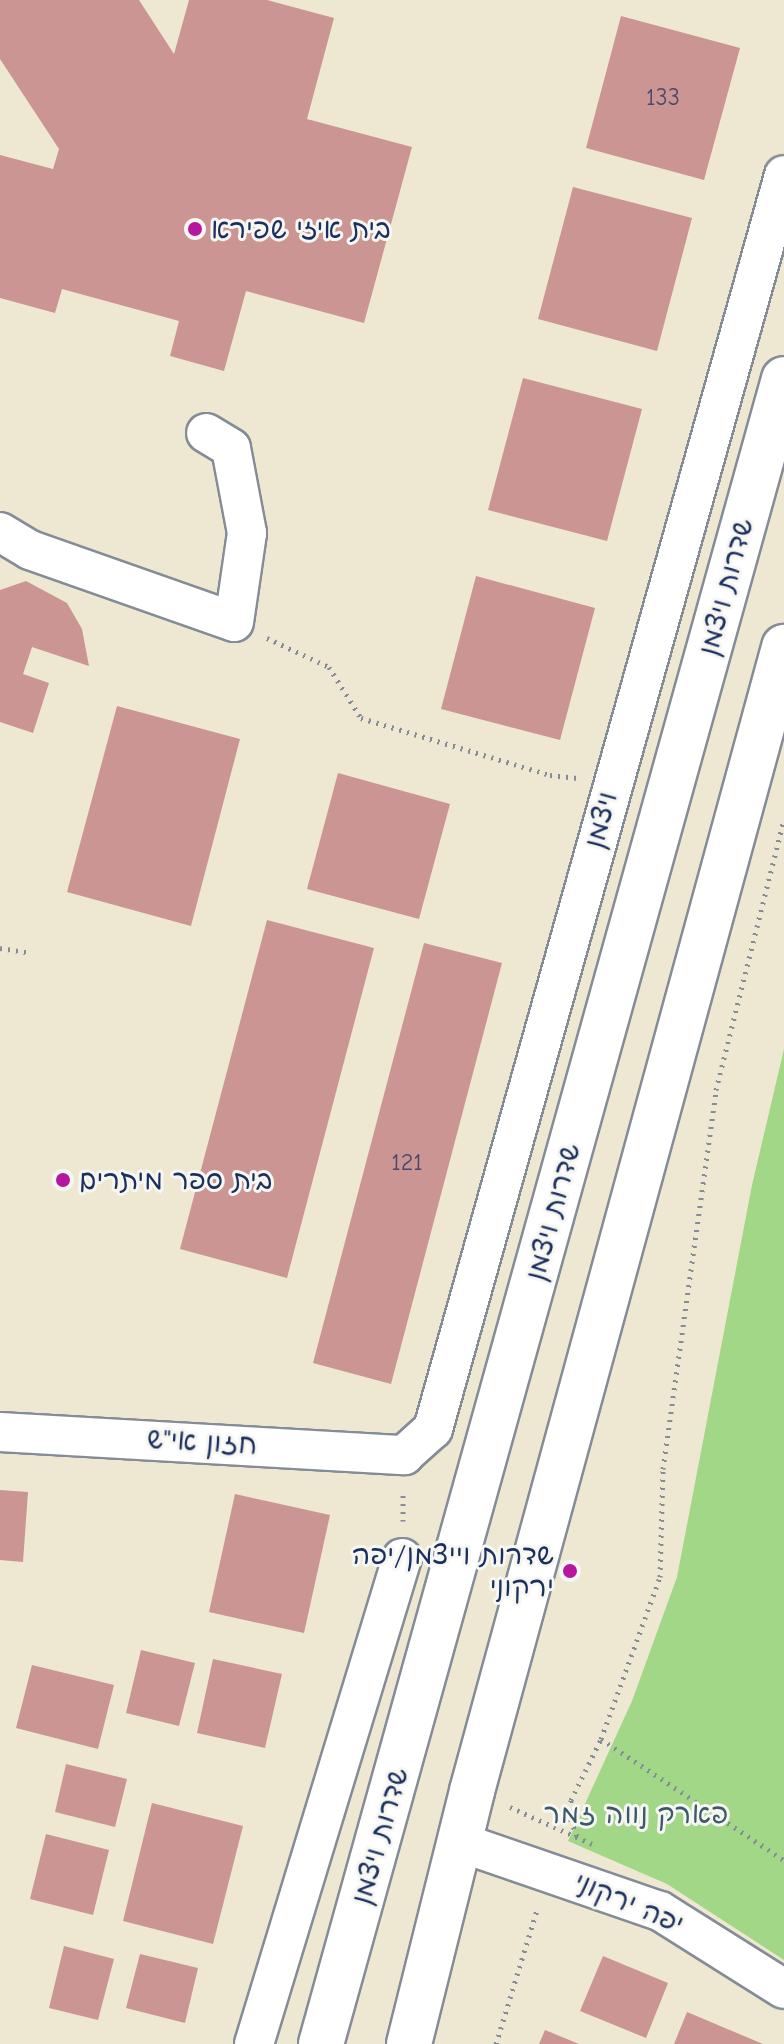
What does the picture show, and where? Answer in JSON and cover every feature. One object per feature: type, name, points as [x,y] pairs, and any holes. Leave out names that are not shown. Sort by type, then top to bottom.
[{"type":"main road","name":"שדרות ויצמן","points":[[321,2044],[784,379]]},
{"type":"main road","points":[[409,2044],[462,1843],[472,1791],[784,647]]},
{"type":"street","name":"ויצמן","points":[[404,1455],[433,1429],[784,175]]},
{"type":"street","points":[[0,532],[30,550],[234,622],[247,533],[231,448],[206,433]]},
{"type":"street","name":"חזון אי\"ש","points":[[0,1432],[404,1455]]},
{"type":"street","points":[[254,2044],[402,1558]]},
{"type":"street","name":"יפה ירקוני","points":[[462,1843],[549,1870],[660,1911],[784,1989]]},
{"type":"path","points":[[234,622],[329,667],[361,718],[550,775],[612,781]]},
{"type":"path","points":[[577,1836],[570,1818],[571,1800],[601,1739],[660,1577],[663,1469],[716,1090],[784,819]]},
{"type":"path","points":[[0,948],[31,953]]},
{"type":"path","points":[[402,1558],[404,1455]]},
{"type":"path","points":[[601,1739],[784,1860]]},
{"type":"path","points":[[496,2044],[549,1870]]},
{"type":"green space","name":"פארק נווה זמר","points":[[784,1049],[784,1960],[667,1884],[568,1841],[632,1701],[677,1577],[752,1185]]},
{"type":"building","name":"בית איזי שפירא","points":[[0,0],[139,0],[174,54],[189,0],[267,0],[334,18],[307,119],[412,147],[364,323],[246,291],[224,371],[170,356],[179,321],[62,289],[55,313],[0,298],[0,155],[53,169],[59,149],[0,59]]},
{"type":"building","points":[[621,16],[740,48],[704,180],[586,148]]},
{"type":"building","points":[[573,187],[692,218],[657,351],[538,319]]},
{"type":"building","points":[[523,378],[642,409],[607,541],[488,510]]},
{"type":"building","points":[[476,576],[595,608],[560,740],[441,709]]},
{"type":"building","points":[[26,581],[67,603],[82,629],[89,666],[32,647],[23,674],[49,683],[33,733],[0,722],[0,590]]},
{"type":"building","points":[[117,706],[240,739],[191,926],[67,892]]},
{"type":"building","points":[[338,773],[450,804],[419,919],[307,889]]},
{"type":"building","points":[[267,920],[374,948],[287,1278],[180,1249]]},
{"type":"building","points":[[424,943],[502,963],[391,1384],[313,1363]]},
{"type":"building","points":[[0,1490],[28,1492],[23,1562],[0,1560]]},
{"type":"building","points":[[235,1494],[330,1515],[304,1633],[209,1612]]},
{"type":"building","points":[[141,1650],[195,1663],[179,1726],[126,1713]]},
{"type":"building","points":[[213,1659],[282,1674],[265,1748],[197,1733]]},
{"type":"building","points":[[32,1665],[114,1685],[98,1749],[16,1728]]},
{"type":"building","points":[[66,1764],[127,1779],[115,1827],[55,1812]]},
{"type":"building","points":[[152,1803],[243,1826],[213,1944],[123,1921]]},
{"type":"building","points":[[46,1834],[109,1850],[93,1915],[30,1899]]},
{"type":"building","points":[[64,1946],[114,1959],[98,2020],[49,2008]]},
{"type":"building","points":[[140,1954],[198,1968],[185,2023],[126,2008]]},
{"type":"building","points":[[603,1956],[668,1983],[646,2038],[580,2011]]},
{"type":"building","points":[[687,2012],[763,2044],[674,2044]]},
{"type":"building","points":[[545,2030],[579,2044],[539,2044]]},
{"type":"place","name":"בית איזי שפירא","points":[[195,229]]},
{"type":"place","name":"בית ספר מיתרים","points":[[63,1180]]},
{"type":"place","name":"שדרות וייצמן/יפה ירקוני","points":[[570,1571]]}]
